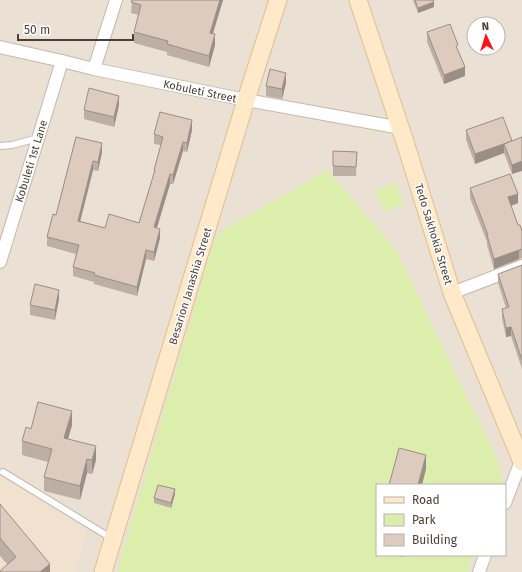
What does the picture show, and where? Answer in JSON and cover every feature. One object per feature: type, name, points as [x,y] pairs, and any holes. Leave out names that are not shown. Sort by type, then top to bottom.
[{"type":"street","points":[[94,69],[116,0]]},
{"type":"street","name":"Besarion Janashia Street","points":[[104,572],[246,100],[278,0]]},
{"type":"street","name":"Tedo Sakhokia Street","points":[[358,0],[401,128],[452,293],[521,461]]},
{"type":"street","name":"Kobuleti Street","points":[[0,47],[94,69],[246,100],[401,128]]},
{"type":"street","name":"Kobuleti 1st Lane","points":[[0,262],[62,61]]},
{"type":"street","points":[[452,293],[522,266]]},
{"type":"street","points":[[506,500],[521,461]]},
{"type":"street","points":[[479,572],[485,556]]},
{"type":"lane","points":[[0,146],[12,145],[38,138]]},
{"type":"lane","points":[[3,472],[113,539]]},
{"type":"shaded area","points":[[0,0],[522,0],[522,572],[0,572]]},
{"type":"shaded area","points":[[0,475],[87,531],[75,572],[0,572]]},
{"type":"green space","points":[[327,170],[396,250],[499,463],[502,482],[501,484],[376,484],[376,556],[473,556],[467,572],[117,572],[213,244],[221,231]]},
{"type":"green space","points":[[395,182],[404,204],[384,212],[375,191]]},
{"type":"building","points":[[132,0],[220,0],[210,33],[215,34],[209,56],[167,44],[168,41],[134,32],[141,5],[131,2]]},
{"type":"building","points":[[415,0],[433,0],[434,2],[418,8]]},
{"type":"building","points":[[450,24],[458,45],[456,46],[465,67],[444,75],[427,32]]},
{"type":"building","points":[[270,69],[286,73],[282,89],[266,86]]},
{"type":"building","points":[[89,88],[119,96],[114,117],[84,110]]},
{"type":"building","points":[[160,112],[192,120],[187,143],[183,142],[173,175],[170,174],[154,227],[160,229],[154,252],[146,250],[137,287],[94,275],[95,273],[73,267],[79,245],[47,237],[53,214],[56,215],[76,137],[102,143],[98,162],[93,161],[78,221],[105,228],[109,214],[139,223],[163,137],[154,134]]},
{"type":"building","points":[[503,117],[512,141],[475,154],[466,130]]},
{"type":"building","points":[[522,137],[522,161],[512,165],[504,144]]},
{"type":"building","points":[[333,151],[357,152],[356,167],[333,166]]},
{"type":"building","points":[[510,174],[518,194],[508,197],[518,225],[520,225],[522,231],[522,249],[494,259],[488,235],[470,188]]},
{"type":"building","points":[[522,265],[522,360],[511,327],[506,328],[502,309],[509,307],[498,274]]},
{"type":"building","points":[[35,284],[59,290],[55,310],[30,305]]},
{"type":"building","points":[[38,402],[72,411],[64,438],[96,446],[92,460],[87,459],[80,486],[44,477],[52,449],[22,441],[26,427],[31,429]]},
{"type":"building","points":[[399,448],[426,455],[418,484],[389,484]]},
{"type":"building","points":[[158,485],[175,489],[171,503],[154,498]]},
{"type":"building","points":[[0,504],[50,564],[40,572],[0,572],[16,557],[0,538]]}]
